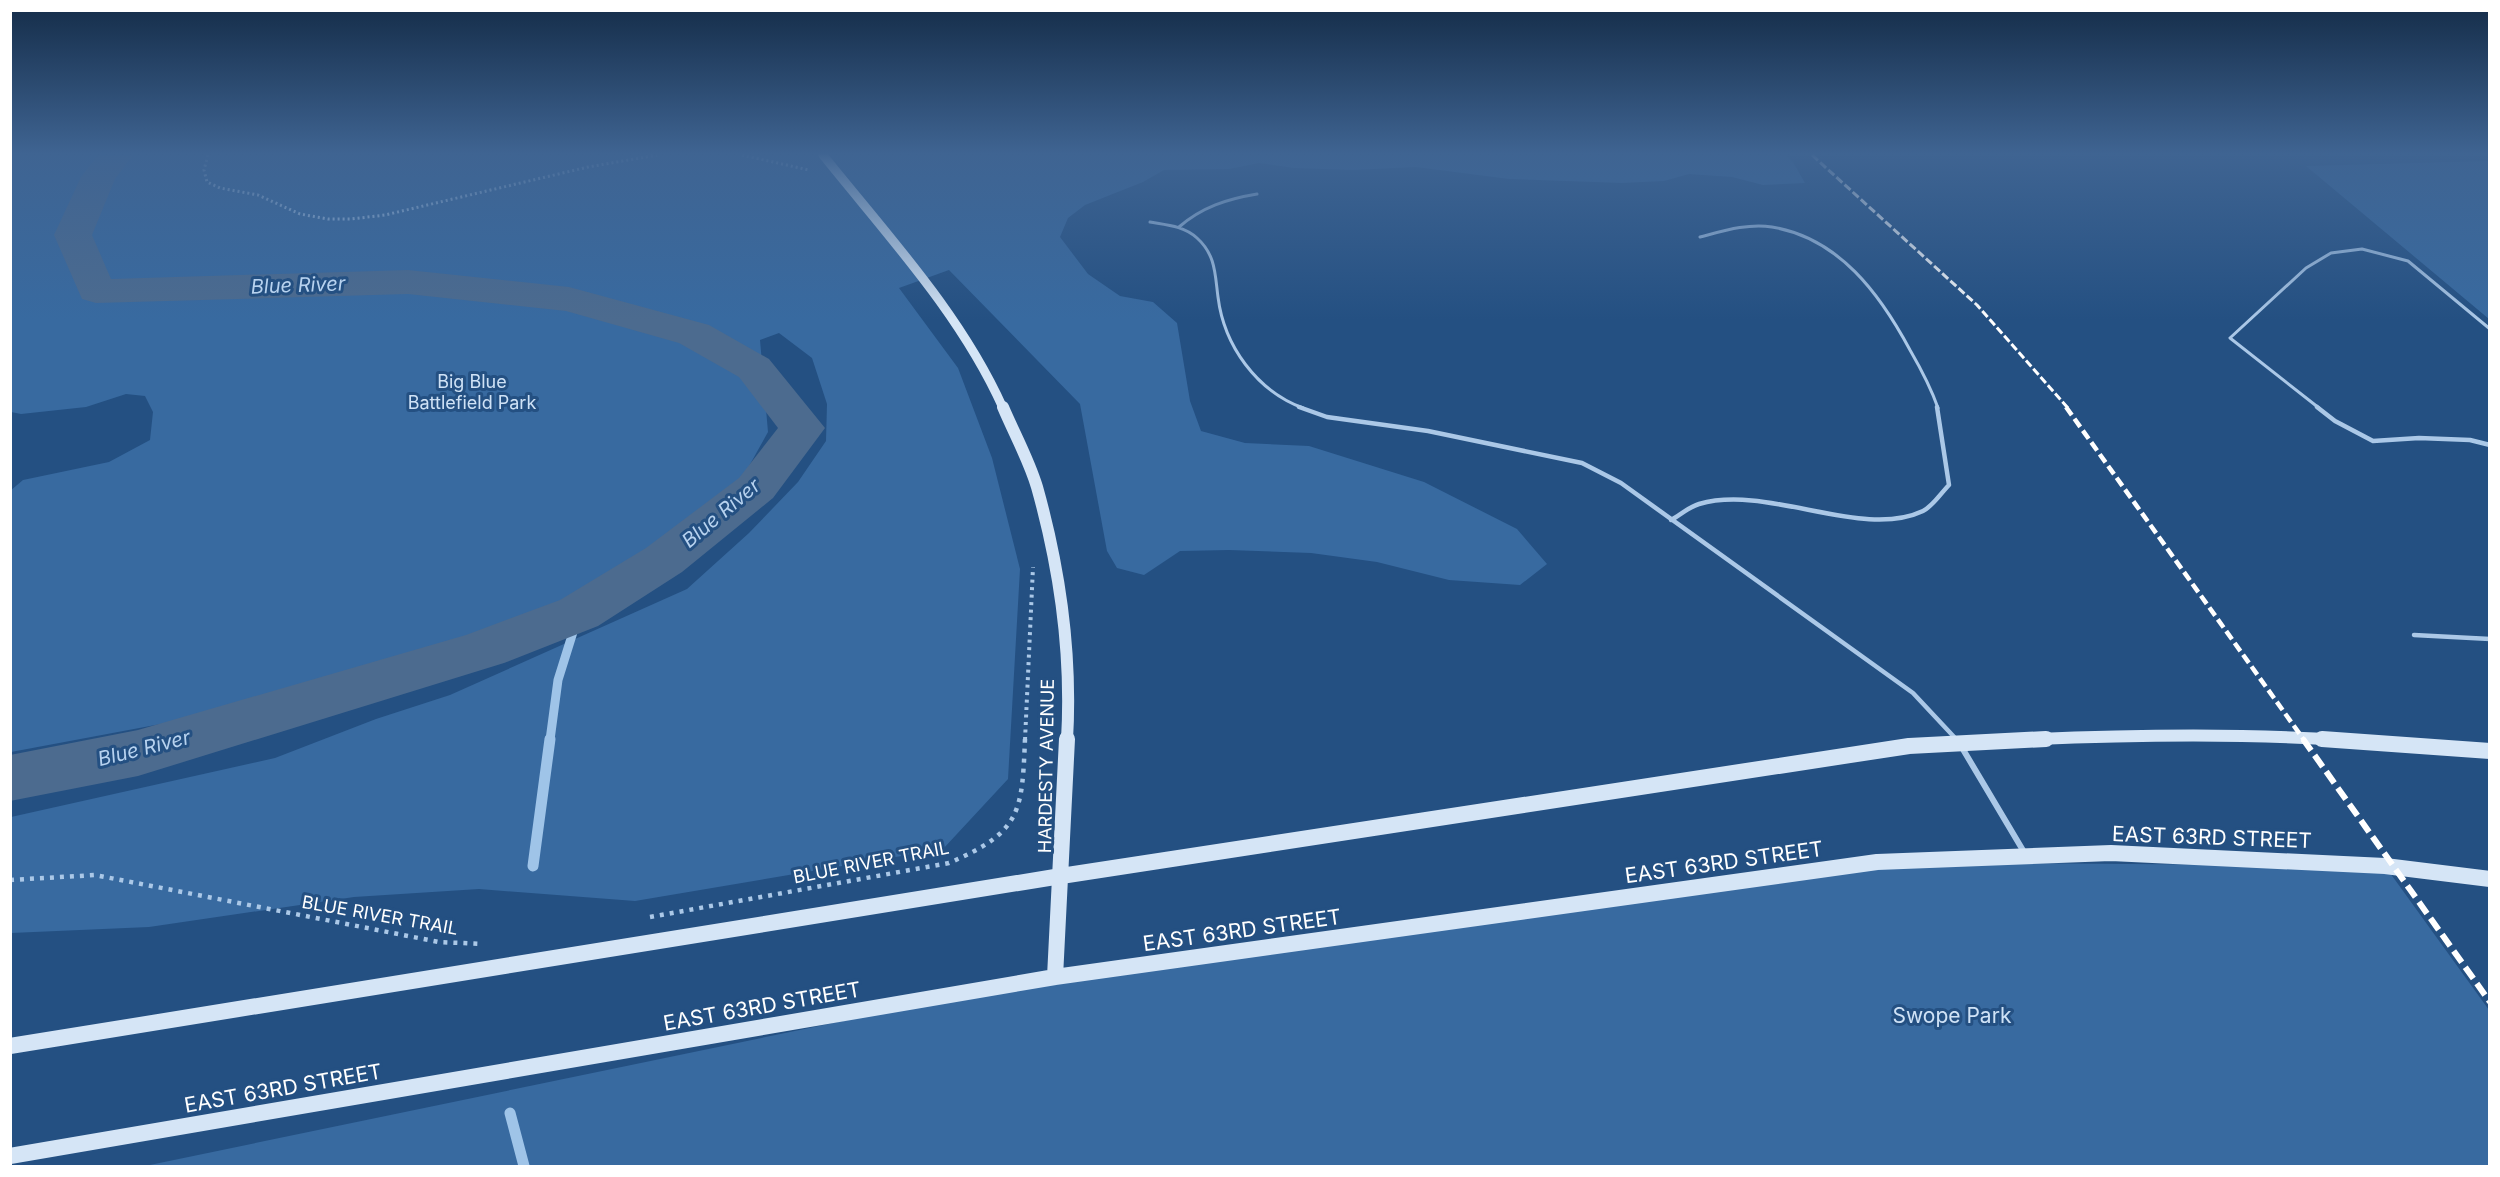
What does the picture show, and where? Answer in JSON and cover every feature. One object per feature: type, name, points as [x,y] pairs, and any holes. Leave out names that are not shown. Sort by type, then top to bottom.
[{"type":"main road","name":"HARDESTY AVENUE","points":[[867,210],[934,293],[974,353],[1002,405],[1036,486],[1059,579],[1069,705],[1055,977]]},
{"type":"main road","points":[[10,1046],[1061,876],[1909,746],[2105,736],[2294,737],[2490,751]]},
{"type":"main road","name":"EAST 63RD STREET","points":[[10,1156],[1055,977],[1878,862],[2111,854],[2385,866],[2490,879]]},
{"type":"lane","points":[[1179,227],[1194,212],[1199,210]]},
{"type":"lane","points":[[1150,222],[1179,227],[1198,239],[1216,266],[1218,299],[1233,345],[1255,378],[1286,402],[1327,417],[1398,425],[1582,464],[1621,483],[1913,693],[1959,744],[2027,856]]},
{"type":"lane","points":[[1671,520],[1700,504],[1734,501],[1779,503],[1854,516],[1899,518],[1923,511],[1949,486],[1936,400],[1901,332],[1876,291],[1831,250],[1795,230],[1762,224],[1734,226],[1700,237]]},
{"type":"lane","points":[[2490,329],[2408,261],[2362,249],[2331,253],[2306,268],[2230,338],[2335,421],[2373,441],[2419,438],[2470,441],[2490,445]]},
{"type":"lane","points":[[2414,635],[2490,639]]},
{"type":"path","points":[[291,210],[300,214],[328,219],[385,215],[406,210]]},
{"type":"path","name":"BLUE RIVER TRAIL","points":[[646,918],[949,863],[976,852],[1001,835],[1012,824],[1019,811],[1023,792],[1033,564]]},
{"type":"path","name":"BLUE RIVER TRAIL","points":[[10,880],[95,875],[439,942],[494,945]]},
{"type":"green space","name":"Big Blue Battlefield Park","points":[[11,210],[1079,210],[1068,218],[1060,237],[1088,274],[1120,296],[1153,302],[1177,323],[1190,401],[1201,431],[1245,443],[1309,446],[1424,482],[1517,529],[1547,564],[1520,585],[1449,580],[1377,562],[1311,553],[1180,551],[1144,575],[1117,568],[1107,551],[1080,404],[949,270],[899,288],[958,368],[992,458],[1020,569],[1008,779],[943,849],[635,901],[479,889],[354,897],[149,927],[11,933],[11,817],[275,758],[376,719],[450,695],[687,589],[749,533],[798,482],[826,441],[827,404],[812,358],[779,333],[760,340],[768,432],[710,536],[618,595],[182,720],[11,752],[10,491],[23,480],[109,462],[150,440],[153,412],[145,396],[126,394],[86,407],[21,414],[11,412]]},
{"type":"green space","points":[[2359,210],[2489,210],[2489,319]]},
{"type":"green space","name":"Swope Park","points":[[1877,862],[2385,866],[2489,1010],[2489,1166],[145,1166],[1055,977]]},
{"type":"waterway","name":"Blue River","points":[[10,778],[138,753],[485,649],[579,613],[664,560],[756,488],[802,428],[754,368],[694,334],[569,299],[408,282],[96,291],[73,235],[84,210]]},
{"type":"waterway","points":[[550,740],[558,680],[579,613]]},
{"type":"waterway","points":[[533,866],[550,739]]},
{"type":"waterway","points":[[510,1113],[524,1166]]},
{"type":"railway","points":[[1872,210],[1977,305],[2068,408]]},
{"type":"railway","points":[[2066,407],[2304,740]]},
{"type":"railway","points":[[2303,739],[2490,1002]]}]
